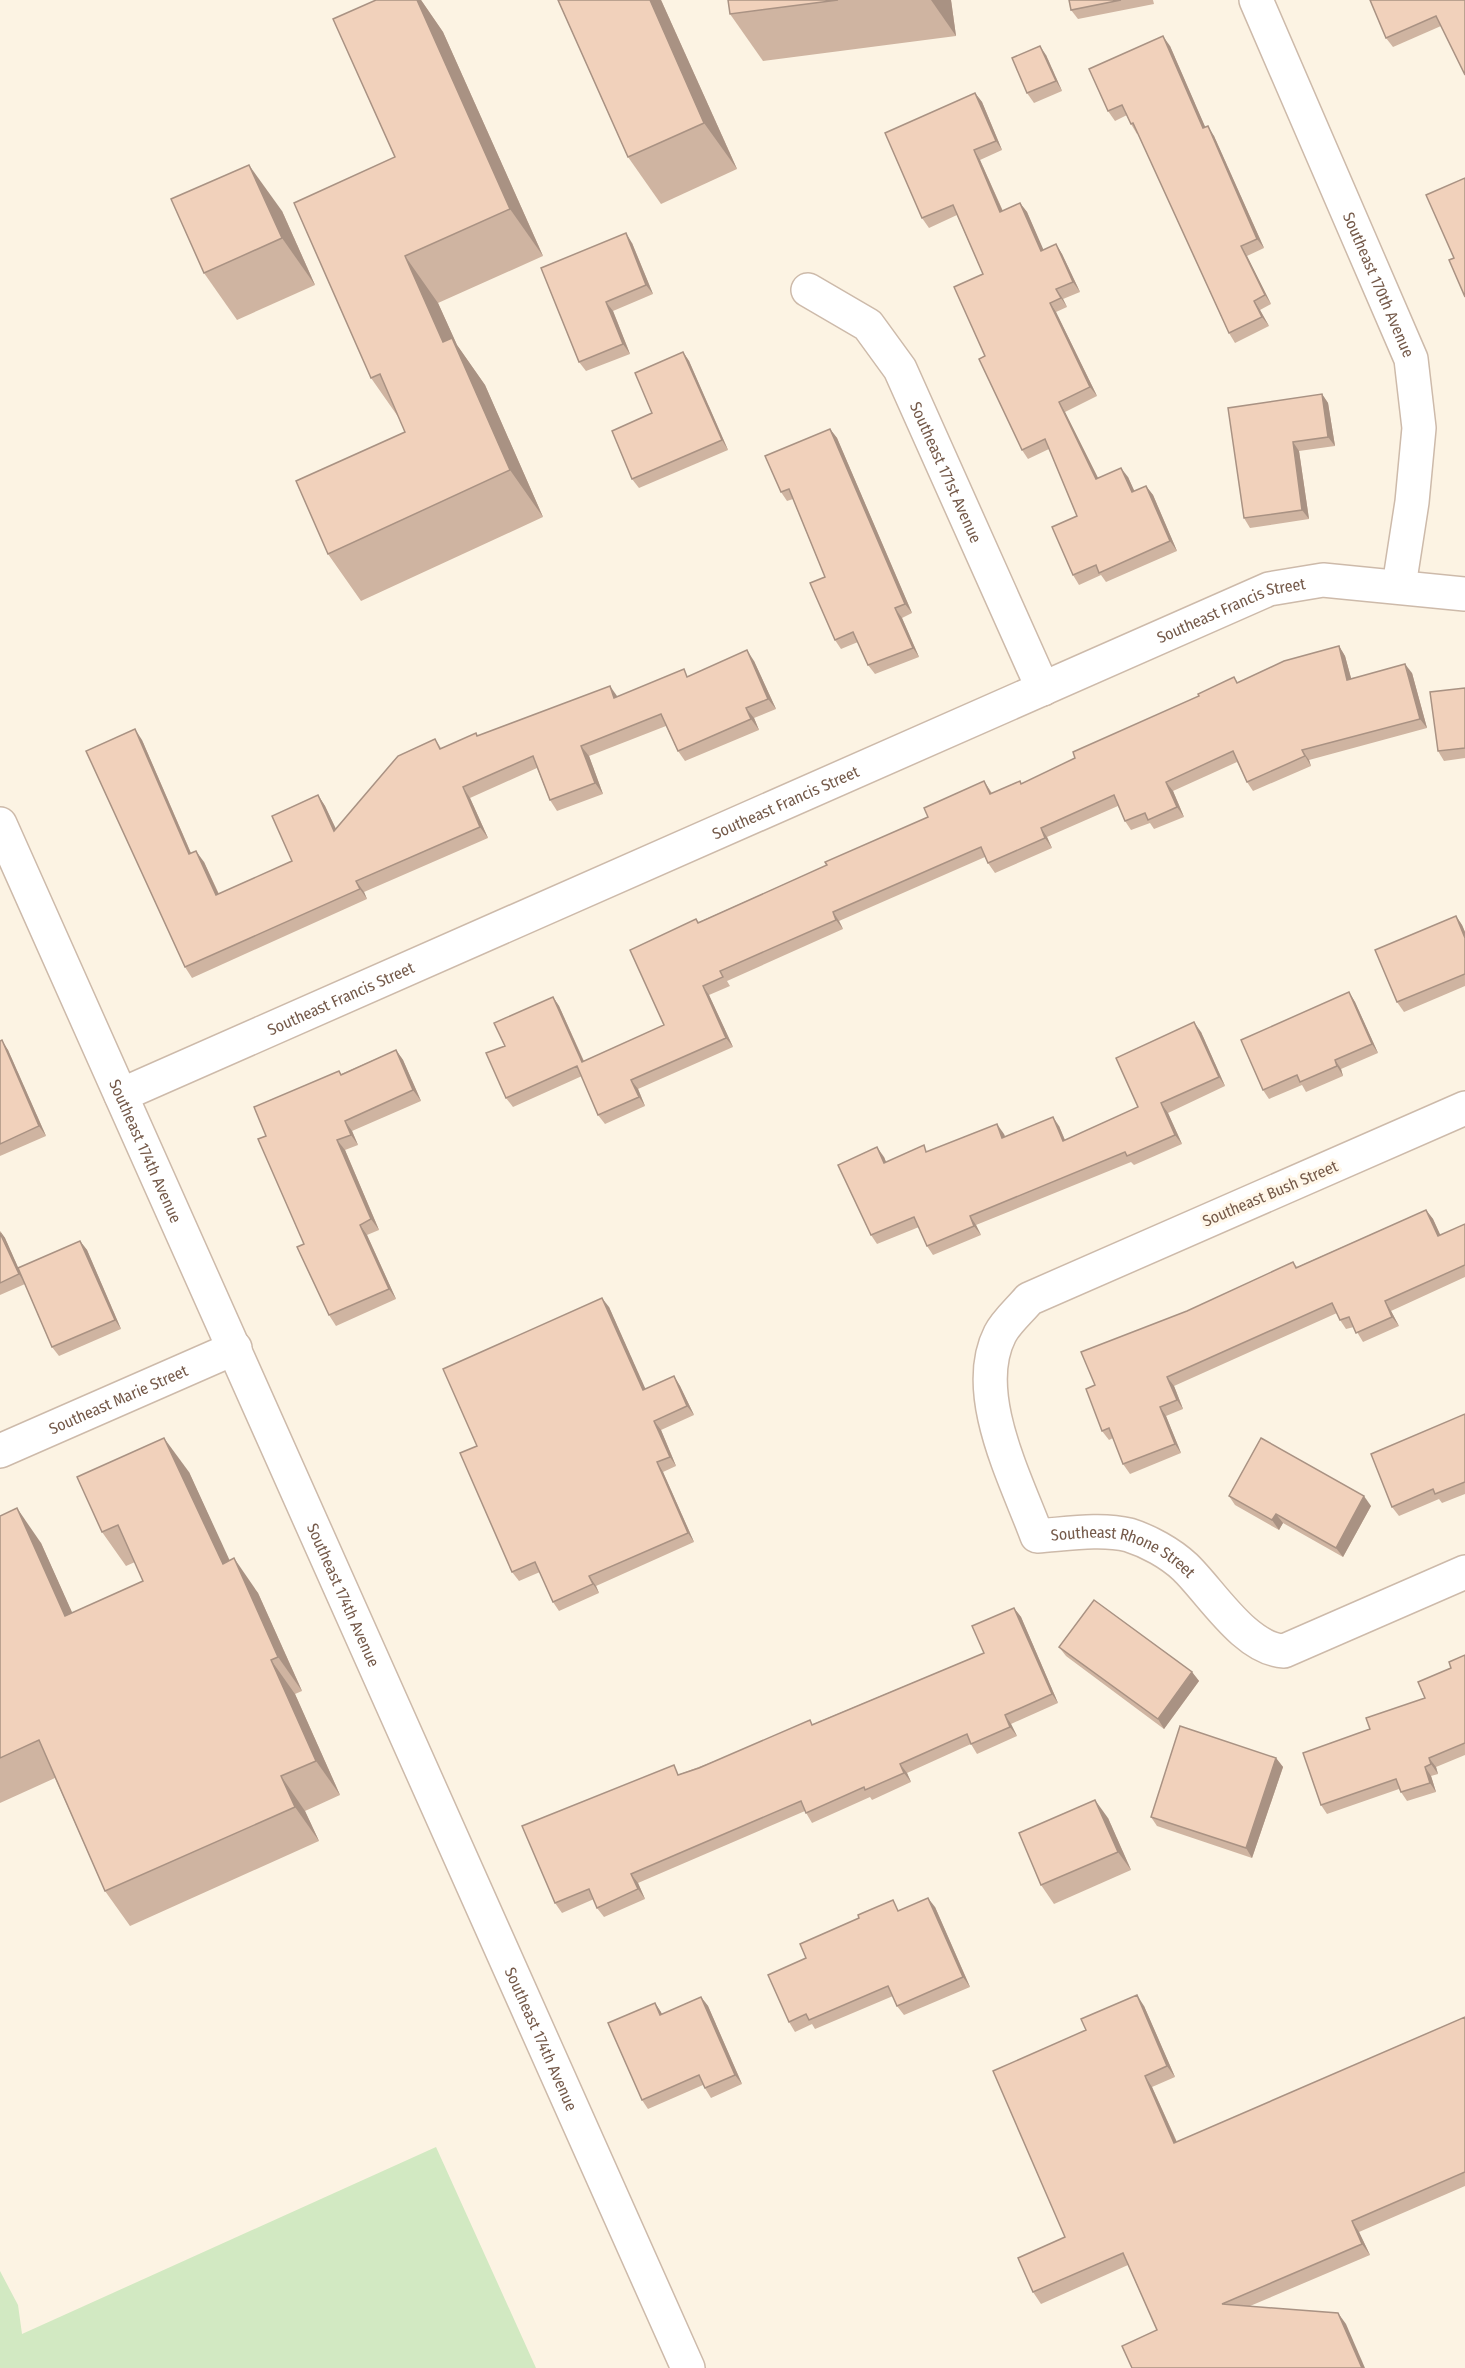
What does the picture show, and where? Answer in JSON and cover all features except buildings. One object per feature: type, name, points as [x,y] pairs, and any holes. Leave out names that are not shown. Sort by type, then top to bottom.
[{"type":"street","name":"Southeast 170th Avenue","points":[[1256,0],[1411,359],[1419,428],[1412,502],[1399,586]]},
{"type":"street","name":"Southeast 171st Avenue","points":[[808,290],[868,325],[900,369],[1043,689]]},
{"type":"street","name":"Southeast Francis Street","points":[[121,1095],[1269,589],[1323,580],[1465,594]]},
{"type":"street","name":"Southeast 174th Avenue","points":[[0,824],[688,2368]]},
{"type":"street","name":"Southeast Bush Street","points":[[1075,1277],[1465,1108]]},
{"type":"street","name":"Southeast Rhone Street","points":[[1075,1277],[1029,1299],[1000,1334],[988,1378],[995,1424],[1037,1536],[1083,1533],[1128,1535],[1153,1545],[1184,1566],[1238,1626],[1270,1651],[1284,1651],[1465,1572]]},
{"type":"street","name":"Southeast Marie Street","points":[[0,1451],[235,1348]]},
{"type":"green space","points":[[436,2147],[536,2368],[0,2368],[0,2271],[18,2305],[22,2334]]}]
